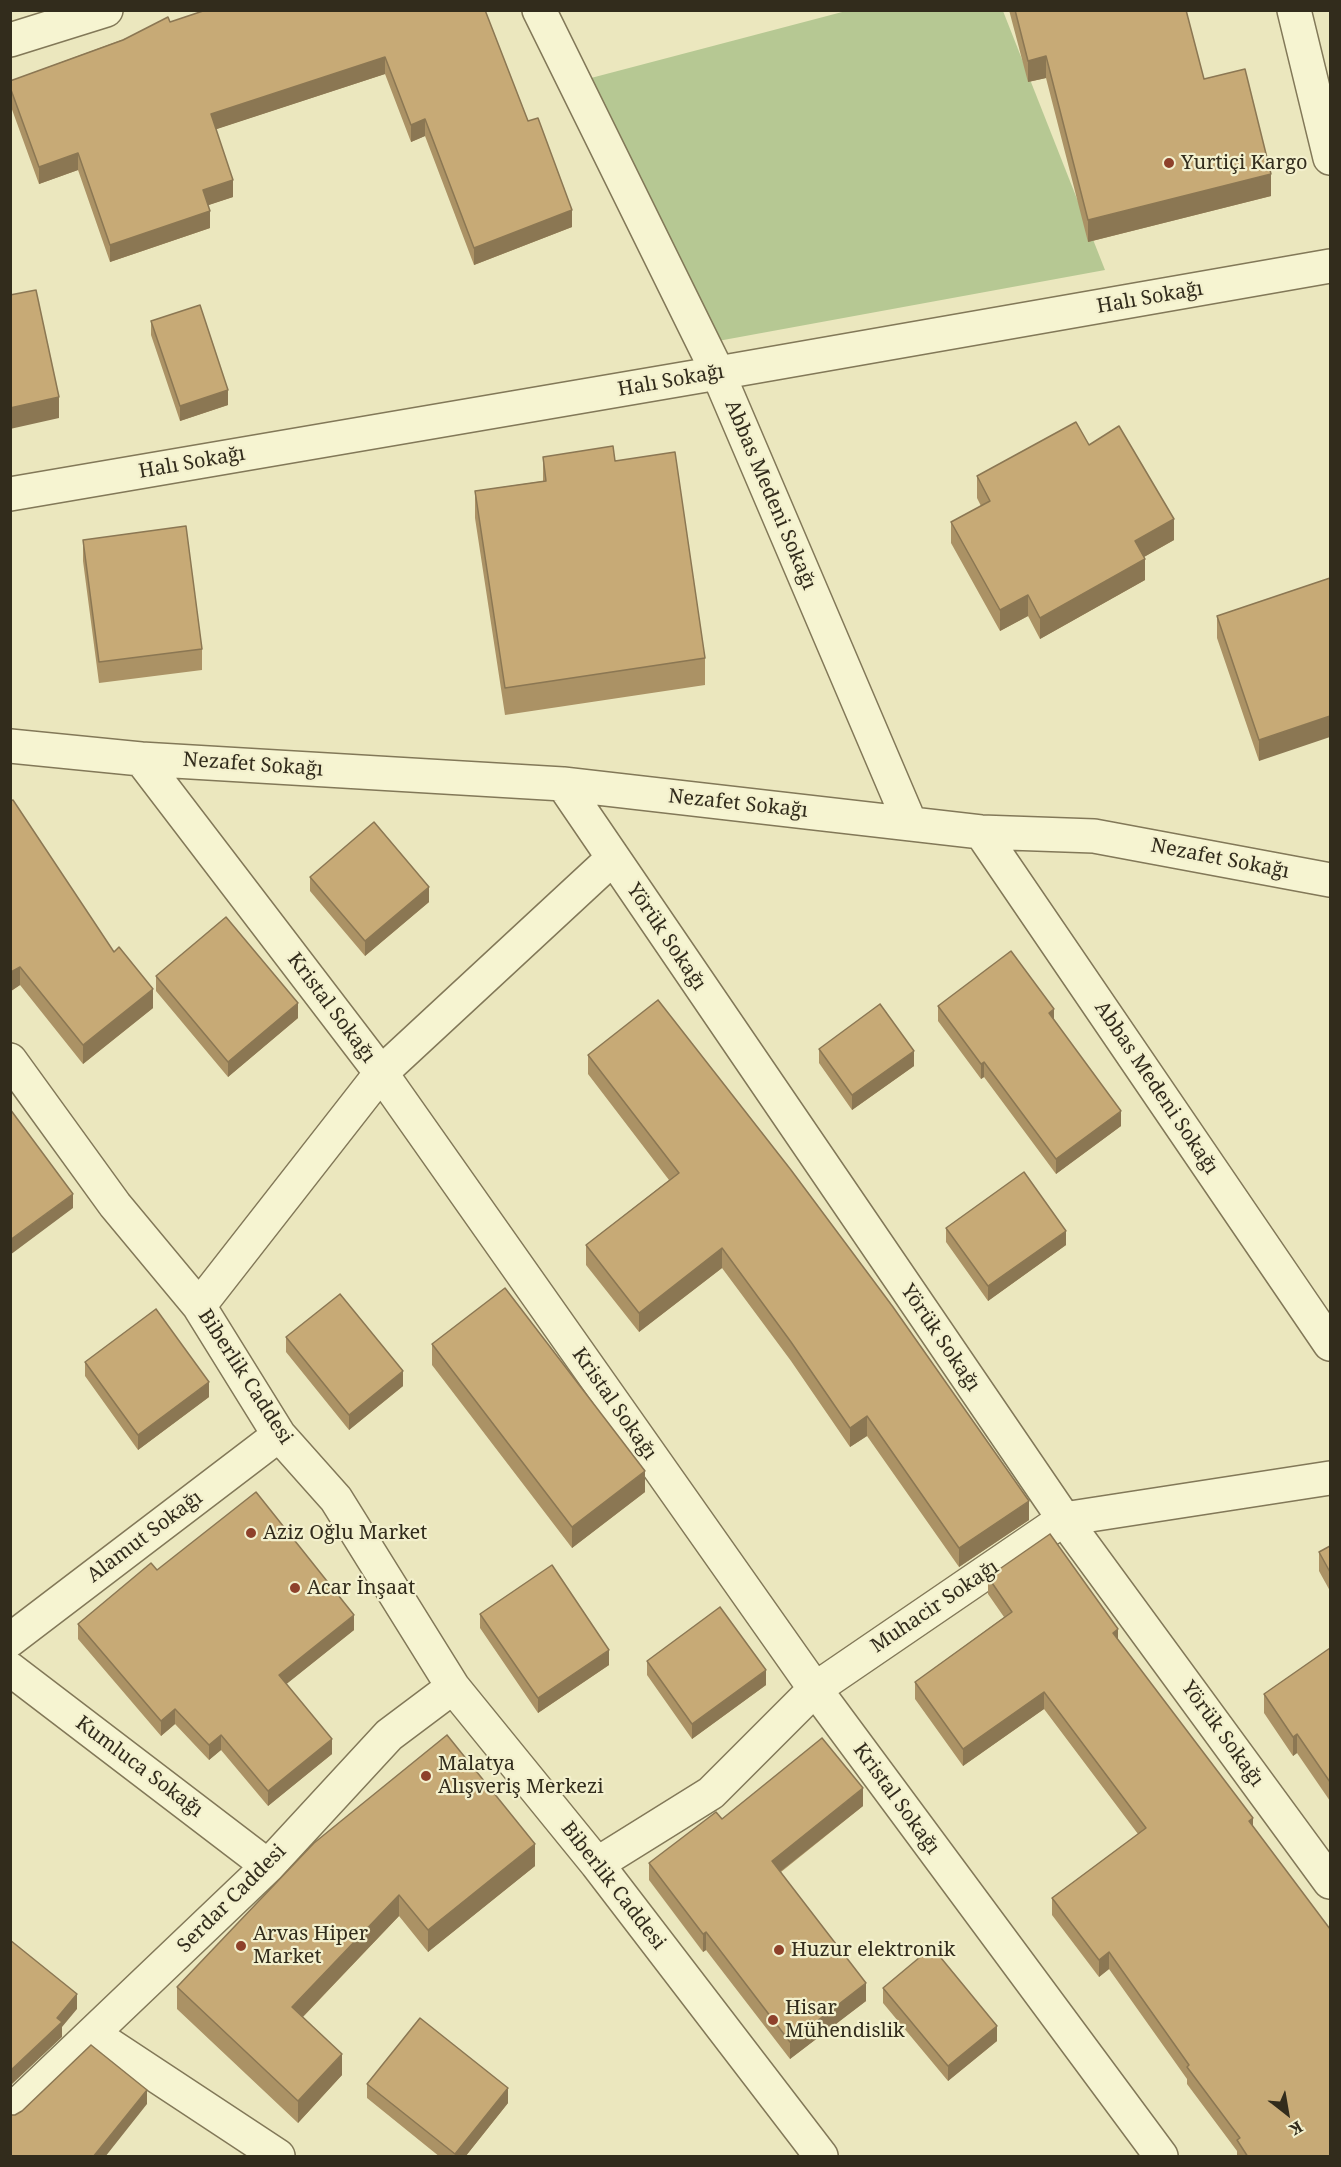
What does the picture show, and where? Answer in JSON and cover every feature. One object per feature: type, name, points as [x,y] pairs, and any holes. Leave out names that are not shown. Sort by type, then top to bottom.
[{"type":"street","points":[[10,40],[106,10]]},
{"type":"street","name":"Abbas Medeni Sokağı","points":[[539,10],[717,373],[910,823]]},
{"type":"street","points":[[1294,10],[1330,158]]},
{"type":"street","name":"Halı Sokağı","points":[[10,494],[1330,266]]},
{"type":"street","points":[[10,746],[141,759]]},
{"type":"street","name":"Nezafet Sokağı","points":[[141,759],[563,784],[981,832],[1094,836],[1330,880]]},
{"type":"street","name":"Kristal Sokağı","points":[[141,759],[381,1073],[815,1689],[1161,2157]]},
{"type":"street","name":"Yörük Sokağı","points":[[563,784],[1064,1519],[1330,1882]]},
{"type":"street","name":"Abbas Medeni Sokağı","points":[[981,832],[1330,1344]]},
{"type":"street","points":[[199,1306],[381,1073],[612,859]]},
{"type":"street","name":"Biberlik Caddesi","points":[[10,1060],[115,1205],[199,1306],[279,1435],[336,1498],[453,1687],[597,1864],[821,2157]]},
{"type":"street","name":"Alamut Sokağı","points":[[10,1640],[279,1435]]},
{"type":"street","name":"Muhacir Sokağı","points":[[597,1864],[711,1793],[815,1689],[1064,1519],[1330,1478]]},
{"type":"street","name":"Kumluca Sokağı","points":[[10,1669],[268,1866]]},
{"type":"street","name":"Serdar Caddesi","points":[[10,2112],[268,1866],[389,1735],[453,1687]]},
{"type":"street","points":[[93,2034],[278,2157]]},
{"type":"green space","points":[[846,11],[1003,11],[1105,270],[718,341],[591,78]]},
{"type":"building","points":[[206,10],[485,10],[528,121],[538,118],[572,210],[474,248],[425,119],[411,125],[385,57],[211,114],[233,180],[203,190],[210,211],[110,245],[78,153],[39,167],[10,87],[10,81],[123,40],[168,17],[170,22]]},
{"type":"building","points":[[1015,10],[1186,10],[1204,79],[1245,69],[1271,174],[1088,220],[1046,56],[1028,61]]},
{"type":"building","points":[[36,290],[59,397],[10,408],[10,295]]},
{"type":"building","points":[[200,305],[228,390],[180,406],[151,321]]},
{"type":"building","points":[[1076,422],[1089,445],[1119,426],[1174,519],[1135,541],[1145,559],[1040,618],[1028,595],[1000,610],[951,522],[990,501],[977,476]]},
{"type":"building","points":[[613,446],[615,461],[675,452],[705,658],[505,688],[475,491],[546,481],[543,457]]},
{"type":"building","points":[[186,526],[202,649],[99,662],[83,540]]},
{"type":"building","points":[[1330,578],[1330,716],[1259,740],[1217,616]]},
{"type":"building","points":[[13,800],[114,952],[119,947],[153,989],[83,1045],[20,967],[10,971],[10,801]]},
{"type":"building","points":[[374,822],[429,887],[365,941],[310,877]]},
{"type":"building","points":[[226,917],[298,1003],[228,1062],[156,976]]},
{"type":"building","points":[[1011,951],[1054,1009],[1049,1013],[1121,1111],[1056,1159],[984,1062],[981,1064],[938,1006]]},
{"type":"building","points":[[658,1000],[791,1170],[893,1307],[1029,1501],[959,1548],[867,1416],[850,1428],[722,1248],[639,1313],[586,1245],[679,1173],[588,1055]]},
{"type":"building","points":[[880,1004],[914,1051],[852,1095],[819,1049]]},
{"type":"building","points":[[10,1109],[73,1194],[10,1240]]},
{"type":"building","points":[[1024,1172],[1066,1231],[988,1286],[946,1228]]},
{"type":"building","points":[[505,1288],[645,1471],[572,1527],[432,1344]]},
{"type":"building","points":[[340,1294],[403,1371],[349,1415],[286,1337]]},
{"type":"building","points":[[156,1309],[209,1382],[138,1435],[85,1362]]},
{"type":"building","points":[[256,1492],[354,1615],[279,1675],[332,1739],[268,1791],[221,1735],[209,1745],[175,1709],[161,1721],[78,1624],[151,1563],[157,1570]]},
{"type":"building","points":[[1050,1534],[1118,1629],[1113,1633],[1253,1818],[1249,1821],[1330,1929],[1330,2157],[1248,2157],[1237,2140],[1240,2138],[1187,2067],[1189,2065],[1109,1952],[1099,1960],[1052,1898],[1146,1828],[1044,1692],[963,1749],[915,1682],[1012,1612],[988,1577]]},
{"type":"building","points":[[1330,1546],[1330,1572],[1319,1552]]},
{"type":"building","points":[[552,1565],[609,1650],[538,1698],[480,1614]]},
{"type":"building","points":[[720,1607],[766,1670],[692,1724],[647,1661]]},
{"type":"building","points":[[1330,1648],[1330,1782],[1297,1734],[1293,1737],[1264,1694]]},
{"type":"building","points":[[447,1735],[535,1844],[428,1930],[399,1895],[292,2007],[342,2054],[298,2101],[177,1987],[314,1843]]},
{"type":"building","points":[[822,1738],[863,1788],[772,1861],[866,1983],[790,2042],[706,1932],[703,1934],[649,1863],[716,1812],[722,1819]]},
{"type":"building","points":[[10,1940],[77,1994],[57,2018],[62,2022],[10,2071]]},
{"type":"building","points":[[932,1947],[997,2026],[948,2066],[883,1988]]},
{"type":"building","points":[[420,2018],[508,2088],[455,2154],[367,2084]]},
{"type":"building","points":[[91,2045],[147,2090],[93,2157],[10,2157],[10,2115],[22,2111]]},
{"type":"place","name":"Yurtiçi Kargo","points":[[1169,163]]},
{"type":"place","name":"Aziz Oğlu Market","points":[[251,1533]]},
{"type":"place","name":"Acar İnşaat","points":[[295,1588]]},
{"type":"place","name":"Malatya Alışveriş Merkezi","points":[[426,1776]]},
{"type":"place","name":"Arvas Hiper Market","points":[[241,1946]]},
{"type":"place","name":"Huzur elektronik","points":[[779,1950]]},
{"type":"place","name":"Hisar Mühendislik","points":[[773,2020]]}]
